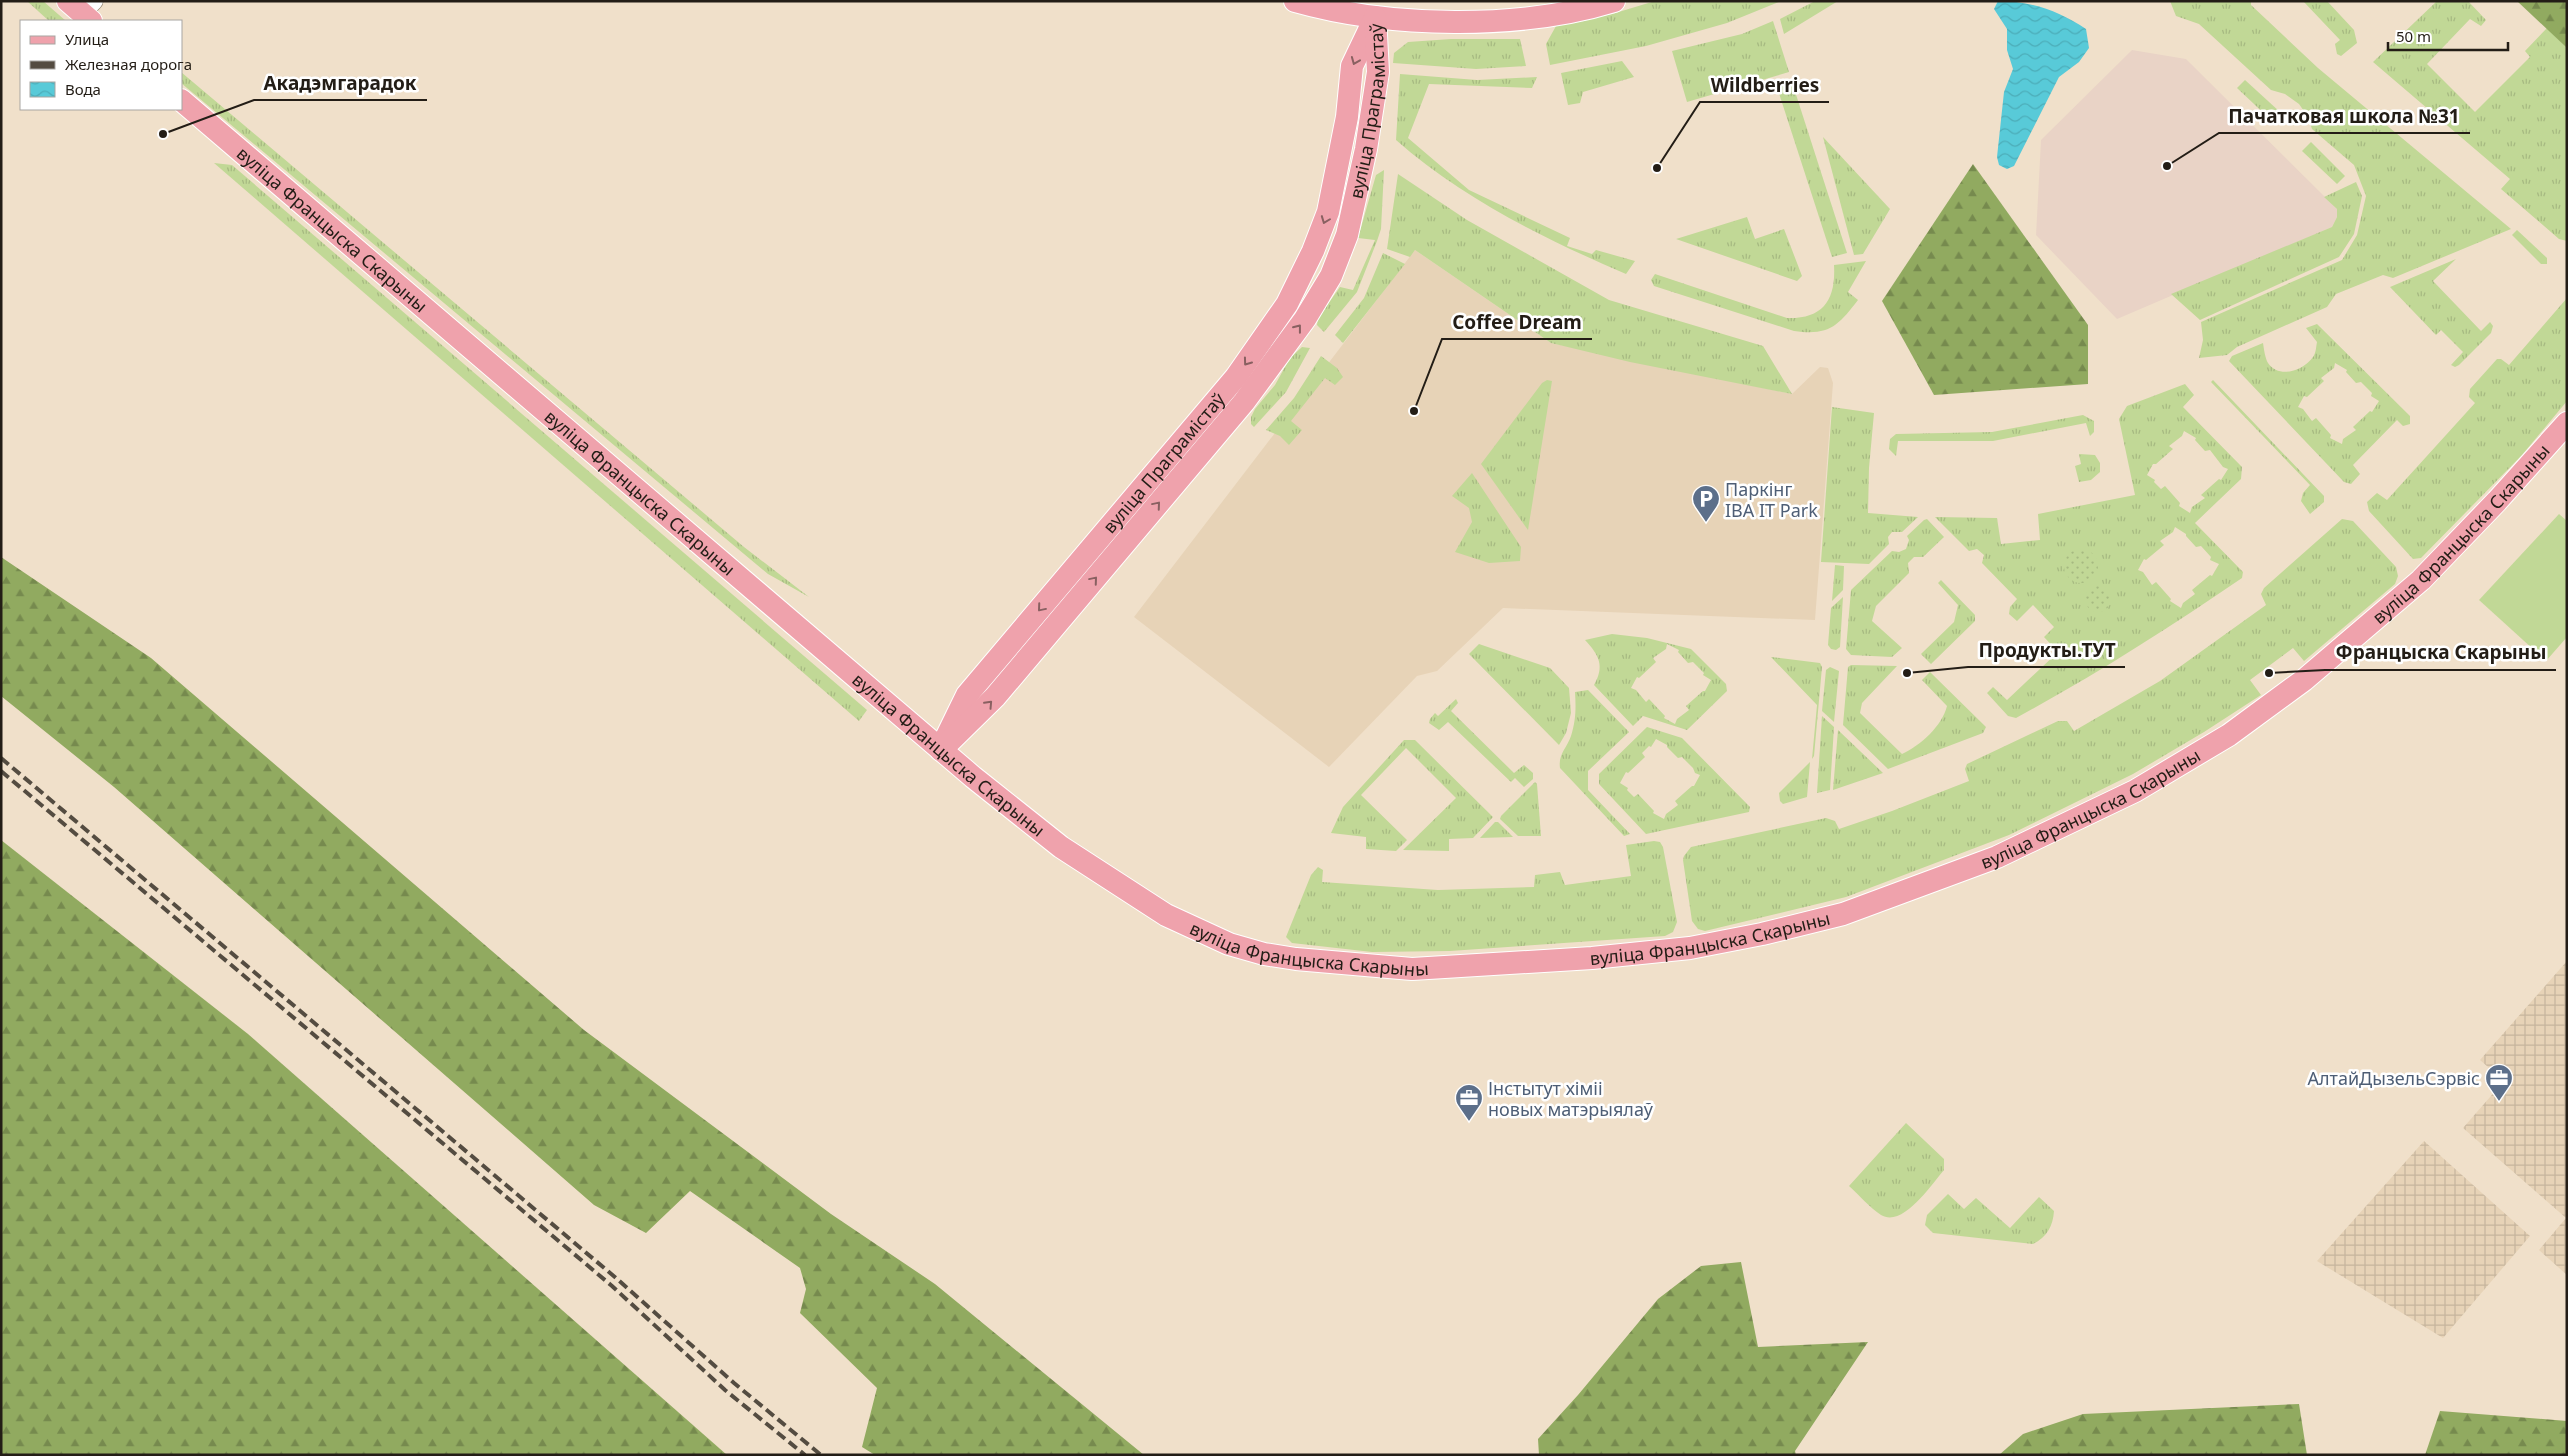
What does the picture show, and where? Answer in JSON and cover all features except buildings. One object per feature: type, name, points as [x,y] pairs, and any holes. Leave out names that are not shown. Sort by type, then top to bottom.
[{"type":"main road","points":[[1295,1],[1375,17],[1496,21],[1555,14],[1614,1]]},
{"type":"main road","name":"вуліца Праграмістаў","points":[[941,750],[967,695],[1236,377],[1287,304],[1313,251],[1328,212],[1347,118],[1352,66],[1375,17]]},
{"type":"main road","name":"вуліца Францыска Скарыны","points":[[182,101],[941,750],[1061,847],[1166,915],[1229,944],[1264,954],[1296,960],[1412,969],[1505,965],[1671,950],[1762,934],[1843,914],[1997,857],[2135,791],[2222,739],[2298,685],[2421,580],[2497,501],[2567,423]]},
{"type":"shaded area","points":[[2132,50],[2186,59],[2337,209],[2337,217],[2332,227],[2117,319],[2036,235],[2041,140]]},
{"type":"shaded area","points":[[1415,250],[1551,343],[1792,394],[1820,367],[1828,368],[1833,383],[1815,620],[1503,608],[1437,671],[1417,676],[1329,767],[1134,617]]},
{"type":"shaded area","points":[[2567,961],[2567,1275],[2539,1250],[2566,1218],[2463,1128],[2504,1081],[2480,1060]]},
{"type":"shaded area","points":[[2424,1141],[2530,1236],[2443,1338],[2317,1261]]},
{"type":"green space","points":[[27,1],[43,1],[65,20],[48,20]]},
{"type":"green space","points":[[1655,1],[1781,1],[1727,23],[1646,46],[1550,65],[1546,44],[1556,26],[1612,14]]},
{"type":"green space","points":[[1815,1],[1838,1],[1784,34],[1780,19]]},
{"type":"green space","points":[[2170,1],[2251,1],[2251,5],[2318,68],[2511,229],[2393,278],[2383,275],[2336,294],[2327,307],[2237,347],[2227,355],[2199,358],[2203,340],[2201,322],[2342,260],[2357,235],[2366,196],[2354,165],[2312,129],[2308,117],[2299,104],[2285,94],[2271,90],[2199,24],[2176,16]]},
{"type":"green space","points":[[2303,1],[2327,1],[2354,30],[2357,43],[2341,56],[2337,54],[2335,44],[2340,40]]},
{"type":"green space","points":[[2437,1],[2468,1],[2486,20],[2481,26],[2470,19],[2427,64],[2475,112],[2530,57],[2525,51],[2547,28],[2567,48],[2567,241],[2559,239],[2501,189],[2510,179],[2373,62]]},
{"type":"green space","points":[[2517,1],[2567,1],[2567,48]]},
{"type":"green space","points":[[1773,21],[1789,72],[1687,102],[1672,51],[1742,34]]},
{"type":"green space","points":[[1451,39],[1520,39],[1526,66],[1476,69],[1393,63],[1394,53],[1408,42]]},
{"type":"green space","points":[[1622,61],[1634,77],[1583,92],[1580,103],[1568,105],[1561,73]]},
{"type":"green space","points":[[182,73],[744,547],[809,597],[768,574],[182,84]]},
{"type":"green space","points":[[1400,74],[1477,80],[1537,77],[1532,88],[1429,84],[1408,138],[1469,190],[1570,238],[1567,246],[1592,254],[1596,250],[1635,261],[1626,274],[1565,247],[1506,216],[1449,181],[1396,140]]},
{"type":"green space","points":[[1791,79],[1847,253],[1832,257],[1776,84]]},
{"type":"green space","points":[[2245,80],[2280,112],[2272,121],[2237,88]]},
{"type":"green space","points":[[1823,137],[1890,209],[1863,254],[1854,255]]},
{"type":"green space","points":[[2311,142],[2345,176],[2337,184],[2302,151]]},
{"type":"green space","points":[[214,163],[232,165],[867,710],[859,721]]},
{"type":"green space","points":[[1973,164],[2088,325],[2088,384],[1934,395],[1882,301]]},
{"type":"green space","points":[[1384,170],[1381,229],[1377,241],[1357,292],[1324,332],[1317,325],[1318,318],[1340,287],[1353,290],[1375,240],[1358,238],[1376,175]]},
{"type":"green space","points":[[1398,174],[1467,220],[1609,300],[1763,346],[1792,394],[1630,362],[1551,343],[1415,250],[1410,257],[1387,249]]},
{"type":"green space","points":[[2356,182],[2362,196],[2354,234],[2339,257],[2200,320],[2171,294],[2332,227],[2337,217],[2337,209],[2324,197]]},
{"type":"green space","points":[[1747,217],[1755,239],[1784,229],[1802,276],[1797,281],[1676,239]]},
{"type":"green space","points":[[2517,230],[2547,258],[2547,264],[2541,264],[2512,235]]},
{"type":"green space","points":[[1383,253],[1405,264],[1343,343],[1335,335],[1364,298]]},
{"type":"green space","points":[[2456,259],[2433,281],[2481,331],[2490,322],[2493,326],[2491,333],[2455,367],[2451,365],[2463,352],[2441,330],[2436,335],[2390,287]]},
{"type":"green space","points":[[1866,261],[1848,292],[1858,300],[1838,323],[1816,332],[1794,331],[1654,286],[1651,280],[1655,274],[1787,318],[1799,317],[1810,315],[1825,305],[1833,288],[1834,265]]},
{"type":"green space","points":[[2567,298],[2567,401],[2522,455],[2421,558],[2413,559],[2369,511],[2367,502],[2377,493],[2387,500],[2475,403],[2469,397],[2470,389],[2497,359],[2501,359],[2509,365]]},
{"type":"green space","points":[[2317,324],[2410,416],[2410,424],[2403,426],[2397,420],[2353,465],[2360,474],[2351,484],[2344,482],[2229,361],[2232,356],[2263,343],[2267,361],[2273,368],[2284,372],[2297,369],[2309,362],[2316,350],[2317,342],[2306,328]],"holes":[[[2335,363],[2347,370],[2346,372],[2356,383],[2361,382],[2372,393],[2371,396],[2379,401],[2372,412],[2370,411],[2353,427],[2356,430],[2343,439],[2342,444],[2330,438],[2331,435],[2316,418],[2312,421],[2303,409],[2298,407],[2304,396],[2307,397],[2324,381],[2321,378],[2334,368]]]},
{"type":"green space","points":[[1302,347],[1310,348],[1286,392],[1254,427],[1251,424],[1251,417],[1255,409],[1275,385],[1290,358]]},
{"type":"green space","points":[[1321,356],[1337,368],[1343,377],[1335,385],[1325,378],[1291,421],[1302,430],[1289,445],[1280,436],[1266,430],[1294,398]]},
{"type":"green space","points":[[1547,380],[1552,381],[1528,530],[1481,464],[1542,383]]},
{"type":"green space","points":[[2213,380],[2324,496],[2324,502],[2310,514],[2301,501],[2303,493],[2310,485],[2211,382]]},
{"type":"green space","points":[[2185,384],[2194,395],[2183,407],[2242,467],[2241,479],[2195,523],[2243,572],[2242,578],[2103,668],[2016,718],[2008,716],[1987,693],[1993,687],[2007,700],[2058,652],[2044,637],[2054,627],[2033,605],[2017,621],[2009,614],[2010,607],[2017,599],[1982,563],[1984,555],[1977,549],[1969,551],[1935,517],[1997,518],[2001,544],[2040,540],[2038,514],[2135,495],[2119,419],[2127,406]],"holes":[[[2184,431],[2196,438],[2195,440],[2205,451],[2210,450],[2223,467],[2228,469],[2221,480],[2219,479],[2201,495],[2205,498],[2192,507],[2190,513],[2179,506],[2180,503],[2165,486],[2161,489],[2154,482],[2155,480],[2147,475],[2153,464],[2156,464],[2173,449],[2169,446],[2182,436]],[[2175,527],[2186,534],[2196,547],[2201,546],[2211,557],[2210,560],[2219,564],[2212,576],[2210,575],[2192,590],[2195,594],[2183,603],[2181,608],[2170,601],[2171,599],[2156,582],[2152,585],[2143,572],[2138,570],[2144,559],[2146,560],[2164,545],[2160,541],[2173,532]]]},
{"type":"green space","points":[[1832,407],[1874,413],[1869,468],[1868,513],[1918,517],[1902,532],[1892,532],[1888,537],[1889,544],[1869,564],[1821,562]]},
{"type":"green space","points":[[2083,415],[2094,421],[2094,432],[2090,436],[2086,423],[1993,441],[1898,441],[1896,456],[1889,449],[1890,439],[1896,434],[1992,432]]},
{"type":"green space","points":[[2079,454],[2095,455],[2100,463],[2100,472],[2091,480],[2079,482],[2075,466],[2081,464]]},
{"type":"green space","points":[[1472,473],[1521,547],[1520,561],[1489,563],[1455,552],[1472,522],[1469,508],[1452,496]]},
{"type":"green space","points":[[2559,514],[2567,521],[2567,637],[2546,661],[2479,600]]},
{"type":"green space","points":[[1927,519],[1944,537],[1923,557],[1914,557],[1908,563],[1909,573],[1876,606],[1872,621],[1902,648],[1892,657],[1851,655],[1846,649],[1851,590],[1892,551],[1899,552],[1906,549],[1909,540],[1907,536]]},
{"type":"green space","points":[[2342,519],[2353,521],[2396,567],[2398,576],[2395,584],[2304,661],[2293,648],[2250,680],[2261,695],[2204,732],[2133,774],[2009,835],[1846,897],[1705,931],[1698,929],[1692,921],[1683,860],[1691,847],[1826,818],[1835,821],[1839,829],[1969,781],[1965,769],[1967,764],[2058,721],[2067,721],[2074,731],[2160,681],[2266,605],[2261,594],[2264,588]]},
{"type":"green space","points":[[2081,549],[2088,550],[2093,554],[2097,559],[2097,573],[2093,578],[2088,582],[2081,583],[2074,582],[2069,578],[2065,573],[2064,566],[2065,559],[2069,554],[2074,550]]},
{"type":"green space","points":[[1,557],[151,658],[584,1030],[831,1214],[935,1284],[1144,1455],[875,1455],[862,1447],[877,1388],[800,1313],[806,1289],[800,1268],[690,1191],[646,1233],[594,1205],[114,787],[1,696]]},
{"type":"green space","points":[[1835,565],[1844,566],[1843,590],[1832,601]]},
{"type":"green space","points":[[1941,580],[1975,615],[1975,621],[1931,664],[1921,654],[1954,622],[1958,605],[1938,583]]},
{"type":"green space","points":[[2098,586],[2107,590],[2111,599],[2107,608],[2098,612],[2089,608],[2085,599],[2089,590]]},
{"type":"green space","points":[[1843,597],[1840,647],[1836,650],[1831,649],[1828,645],[1831,608]]},
{"type":"green space","points":[[1612,634],[1647,638],[1691,649],[1726,684],[1727,691],[1687,730],[1643,716],[1633,726],[1594,685],[1599,672],[1599,661],[1585,640]],"holes":[[[1667,644],[1679,650],[1678,652],[1688,663],[1693,662],[1704,673],[1703,675],[1711,680],[1705,691],[1686,706],[1689,710],[1677,719],[1675,724],[1664,718],[1665,716],[1649,699],[1646,702],[1636,690],[1631,688],[1637,677],[1639,678],[1656,662],[1653,658],[1666,649]]]},
{"type":"green space","points":[[1479,644],[1550,668],[1569,688],[1571,713],[1566,733],[1559,745],[1469,654]]},
{"type":"green space","points":[[1771,657],[1820,663],[1822,667],[1814,756],[1812,759],[1817,705]]},
{"type":"green space","points":[[1851,665],[1897,666],[1862,703],[1860,713],[1902,754],[1916,746],[1936,728],[1947,706],[1922,680],[1930,672],[1986,727],[1983,733],[1888,769],[1843,725],[1848,667]]},
{"type":"green space","points":[[1830,667],[1839,671],[1834,722],[1822,711],[1826,670]]},
{"type":"green space","points":[[1588,690],[1629,732],[1588,771],[1588,790],[1630,834],[1624,836],[1560,768],[1562,755],[1574,725],[1575,692]]},
{"type":"green space","points":[[1456,699],[1458,703],[1451,711],[1514,773],[1524,765],[1533,773],[1533,779],[1524,787],[1515,778],[1511,782],[1448,722],[1439,730],[1429,723],[1435,713],[1438,716]]},
{"type":"green space","points":[[1822,716],[1834,727],[1830,790],[1817,793]]},
{"type":"green space","points":[[1647,727],[1682,738],[1750,807],[1749,812],[1646,834],[1599,784],[1599,774]],"holes":[[[1656,739],[1667,745],[1678,758],[1682,757],[1693,768],[1695,773],[1700,775],[1694,786],[1675,801],[1678,805],[1666,814],[1664,819],[1653,813],[1654,811],[1638,794],[1634,797],[1627,790],[1628,788],[1620,783],[1626,772],[1628,773],[1645,757],[1642,753],[1649,746],[1651,747]]]},
{"type":"green space","points":[[1838,730],[1883,773],[1833,790]]},
{"type":"green space","points":[[1404,740],[1415,740],[1493,817],[1473,838],[1449,839],[1449,851],[1403,850],[1456,798],[1406,748],[1361,795],[1407,840],[1396,851],[1366,849],[1366,837],[1331,833],[1343,807]]},
{"type":"green space","points":[[1810,762],[1807,797],[1783,804],[1780,801],[1779,793]]},
{"type":"green space","points":[[1535,782],[1537,784],[1541,836],[1518,836],[1500,819]]},
{"type":"green space","points":[[1495,822],[1498,822],[1513,837],[1480,838]]},
{"type":"green space","points":[[1,840],[248,1034],[727,1455],[1,1455]]},
{"type":"green space","points":[[1654,841],[1660,842],[1663,847],[1677,922],[1673,932],[1665,936],[1450,951],[1372,952],[1292,943],[1286,937],[1311,875],[1318,867],[1323,870],[1322,882],[1438,890],[1534,887],[1535,875],[1560,872],[1565,885],[1631,876],[1626,845]]},
{"type":"green space","points":[[1906,1123],[1944,1159],[1944,1170],[1916,1203],[1898,1216],[1889,1217],[1877,1212],[1849,1186]]},
{"type":"green space","points":[[1948,1194],[1964,1209],[1976,1198],[2010,1228],[2039,1197],[2054,1211],[2052,1222],[2046,1234],[2033,1244],[1933,1233],[1925,1225],[1927,1215]]},
{"type":"green space","points":[[1741,1262],[1758,1347],[1868,1342],[1795,1451],[1796,1455],[1539,1455],[1538,1439],[1578,1395],[1658,1299],[1701,1266]]},
{"type":"green space","points":[[2299,1404],[2307,1455],[1999,1455],[2023,1434],[2083,1414]]},
{"type":"green space","points":[[2440,1411],[2567,1421],[2567,1455],[2425,1455]]},
{"type":"water","points":[[1998,1],[2033,5],[2066,17],[2086,29],[2089,48],[2079,62],[2059,77],[2014,166],[2007,169],[1999,165],[1997,157],[2004,92],[2013,69],[2007,50],[2007,29],[1994,9]]},
{"type":"railway","points":[[1,758],[616,1278],[734,1383],[821,1455]]},
{"type":"railway","points":[[1,771],[612,1286],[725,1390],[805,1455]]},
{"type":"place","name":"Акадэмгарадок","points":[[163,134]]},
{"type":"place","name":"Пачатковая школа №31","points":[[2167,166]]},
{"type":"place","name":"Wildberries","points":[[1657,168]]},
{"type":"place","name":"Coffee Dream","points":[[1414,411]]},
{"type":"place","name":"Паркінг IBA IT Park","points":[[1706,523]]},
{"type":"place","name":"Продукты.ТУТ","points":[[1907,673]]},
{"type":"place","name":"Францыска Скарыны","points":[[2269,673]]},
{"type":"place","name":"АлтайДызельСэрвіс","points":[[2499,1102]]},
{"type":"place","name":"Інстытут хіміі новых матэрыялаў","points":[[1469,1122]]}]
